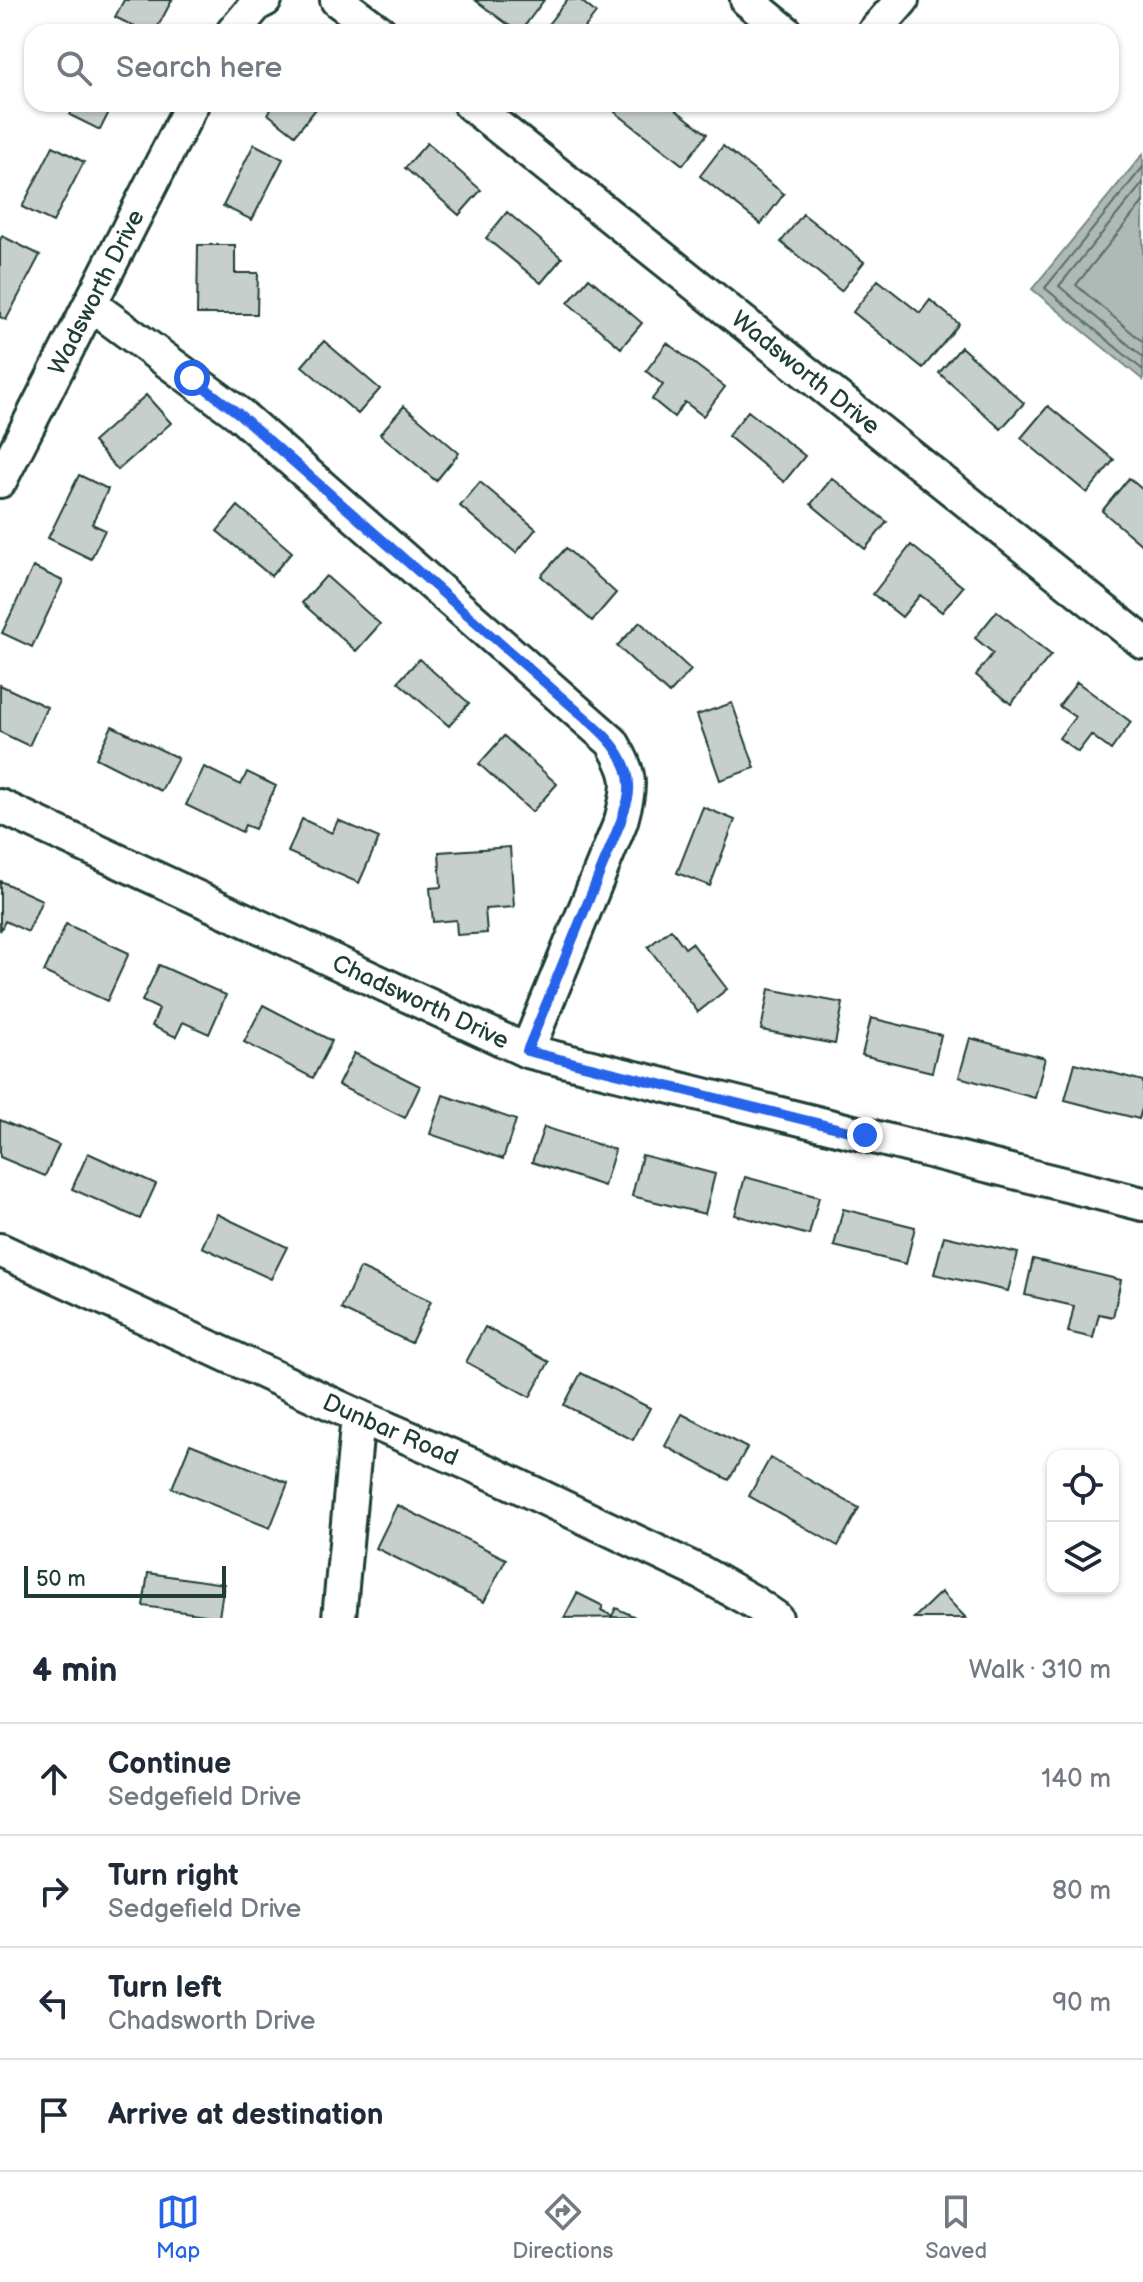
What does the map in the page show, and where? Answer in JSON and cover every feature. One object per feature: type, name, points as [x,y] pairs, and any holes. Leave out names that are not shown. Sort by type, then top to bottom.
[{"type":"street","points":[[240,24],[257,4],[265,0]]},
{"type":"street","points":[[337,0],[369,24]]},
{"type":"street","points":[[747,0],[776,24]]},
{"type":"street","points":[[881,24],[902,0]]},
{"type":"street","name":"Wadsworth Drive","points":[[0,481],[188,112]]},
{"type":"street","name":"Wadsworth Drive","points":[[480,112],[1143,642]]},
{"type":"street","points":[[91,305],[239,414],[612,742],[625,765],[629,791],[621,821],[527,1051]]},
{"type":"street","name":"Chadsworth Drive","points":[[0,806],[527,1051],[1143,1204]]},
{"type":"street","name":"Dunbar Road","points":[[0,1250],[358,1416],[491,1473],[702,1573],[776,1618]]},
{"type":"street","points":[[339,1618],[358,1416]]},
{"type":"water","points":[[1143,154],[1143,380],[1032,289]]},
{"type":"building","points":[[124,0],[172,0],[159,24],[129,24],[115,17]]},
{"type":"building","points":[[475,0],[544,0],[526,24],[507,24]]},
{"type":"building","points":[[567,0],[580,0],[596,13],[588,24],[548,24]]},
{"type":"building","points":[[72,112],[109,112],[100,130],[70,115]]},
{"type":"building","points":[[269,112],[314,112],[295,135],[268,114]]},
{"type":"building","points":[[615,112],[678,112],[707,134],[683,165]]},
{"type":"building","points":[[427,143],[481,190],[459,215],[405,168]]},
{"type":"building","points":[[254,144],[283,159],[252,220],[223,206]]},
{"type":"building","points":[[53,146],[84,162],[53,222],[22,207]]},
{"type":"building","points":[[723,146],[784,194],[761,224],[700,176]]},
{"type":"building","points":[[507,212],[562,258],[541,283],[486,238]]},
{"type":"building","points":[[803,214],[864,262],[841,291],[781,242]]},
{"type":"building","points":[[2,236],[40,255],[6,320],[0,317]]},
{"type":"building","points":[[198,245],[235,245],[235,273],[258,273],[257,314],[197,314]]},
{"type":"building","points":[[589,278],[642,323],[621,348],[568,303]]},
{"type":"building","points":[[878,280],[920,313],[930,300],[959,324],[923,368],[853,312]]},
{"type":"building","points":[[324,341],[380,389],[358,414],[302,366]]},
{"type":"building","points":[[667,343],[725,387],[703,416],[685,402],[674,417],[652,399],[663,385],[646,371]]},
{"type":"building","points":[[961,347],[1024,403],[1001,429],[939,373]]},
{"type":"building","points":[[146,395],[171,423],[118,470],[93,442]]},
{"type":"building","points":[[404,406],[459,453],[436,481],[380,434]]},
{"type":"building","points":[[1048,406],[1114,460],[1087,493],[1021,438]]},
{"type":"building","points":[[748,411],[805,456],[784,482],[728,436]]},
{"type":"building","points":[[79,475],[108,489],[92,524],[105,530],[91,559],[48,538]]},
{"type":"building","points":[[832,478],[887,522],[865,549],[811,504]]},
{"type":"building","points":[[1129,478],[1143,490],[1143,546],[1102,511]]},
{"type":"building","points":[[480,482],[536,529],[516,553],[460,506]]},
{"type":"building","points":[[238,506],[292,552],[271,576],[217,531]]},
{"type":"building","points":[[911,545],[963,587],[942,612],[920,595],[902,617],[873,594]]},
{"type":"building","points":[[566,548],[616,593],[592,621],[541,576]]},
{"type":"building","points":[[33,567],[63,581],[32,647],[2,633]]},
{"type":"building","points":[[326,576],[380,624],[356,651],[302,603]]},
{"type":"building","points":[[997,611],[1051,655],[1011,704],[976,675],[993,653],[975,638]]},
{"type":"building","points":[[640,622],[691,670],[669,694],[617,646]]},
{"type":"building","points":[[419,659],[469,703],[449,726],[398,682]]},
{"type":"building","points":[[1077,682],[1131,722],[1111,750],[1091,735],[1078,752],[1059,738],[1075,717],[1059,706]]},
{"type":"building","points":[[0,685],[47,707],[29,746],[0,732]]},
{"type":"building","points":[[732,703],[755,768],[720,780],[697,715]]},
{"type":"building","points":[[112,726],[178,758],[161,791],[96,758]]},
{"type":"building","points":[[504,736],[557,784],[532,812],[479,764]]},
{"type":"building","points":[[204,767],[241,785],[247,772],[276,786],[255,829],[245,825],[242,832],[186,805]]},
{"type":"building","points":[[703,807],[735,820],[710,886],[677,873]]},
{"type":"building","points":[[302,819],[332,833],[338,820],[379,838],[359,883],[288,852]]},
{"type":"building","points":[[510,847],[514,907],[485,909],[487,933],[457,935],[456,920],[433,922],[430,888],[441,887],[439,852]]},
{"type":"building","points":[[0,881],[42,900],[28,932],[5,921],[0,931]]},
{"type":"building","points":[[66,924],[129,953],[107,1001],[44,972]]},
{"type":"building","points":[[671,929],[685,948],[692,943],[727,989],[698,1012],[648,947]]},
{"type":"building","points":[[159,965],[226,995],[209,1034],[183,1022],[176,1037],[152,1026],[159,1009],[142,1001]]},
{"type":"building","points":[[769,989],[843,1003],[835,1044],[761,1030]]},
{"type":"building","points":[[263,1005],[332,1041],[313,1078],[244,1042]]},
{"type":"building","points":[[871,1018],[941,1035],[932,1072],[862,1055]]},
{"type":"building","points":[[970,1038],[1045,1058],[1035,1098],[959,1077]]},
{"type":"building","points":[[354,1053],[420,1086],[405,1118],[338,1085]]},
{"type":"building","points":[[1075,1063],[1143,1081],[1143,1105],[1139,1119],[1065,1100]]},
{"type":"building","points":[[443,1095],[516,1120],[503,1159],[430,1134]]},
{"type":"building","points":[[0,1120],[59,1145],[45,1176],[0,1157]]},
{"type":"building","points":[[544,1127],[615,1150],[604,1186],[532,1162]]},
{"type":"building","points":[[88,1153],[156,1184],[140,1219],[72,1189]]},
{"type":"building","points":[[642,1155],[715,1174],[705,1214],[632,1196]]},
{"type":"building","points":[[745,1177],[819,1197],[809,1235],[735,1215]]},
{"type":"building","points":[[843,1209],[915,1227],[906,1264],[834,1246]]},
{"type":"building","points":[[217,1214],[287,1247],[271,1279],[202,1247]]},
{"type":"building","points":[[944,1236],[1018,1253],[1008,1291],[934,1274]]},
{"type":"building","points":[[1033,1259],[1121,1280],[1113,1317],[1099,1314],[1093,1338],[1068,1332],[1074,1306],[1025,1295]]},
{"type":"building","points":[[360,1268],[431,1301],[411,1343],[341,1309]]},
{"type":"building","points":[[485,1327],[549,1362],[530,1397],[466,1362]]},
{"type":"building","points":[[581,1373],[650,1408],[633,1440],[564,1405]]},
{"type":"building","points":[[682,1414],[747,1448],[729,1480],[665,1446]]},
{"type":"building","points":[[190,1444],[288,1483],[270,1528],[172,1488]]},
{"type":"building","points":[[770,1458],[859,1508],[838,1546],[749,1496]]},
{"type":"building","points":[[397,1505],[506,1559],[484,1602],[376,1548]]},
{"type":"building","points":[[148,1573],[224,1584],[219,1617],[143,1606]]},
{"type":"building","points":[[941,1592],[966,1618],[914,1618]]},
{"type":"building","points":[[577,1593],[603,1606],[601,1610],[612,1616],[616,1608],[635,1617],[564,1618]]},
{"type":"route","points":[[192,378],[239,414],[612,742],[625,765],[629,791],[621,821],[527,1051],[865,1135]]}]
